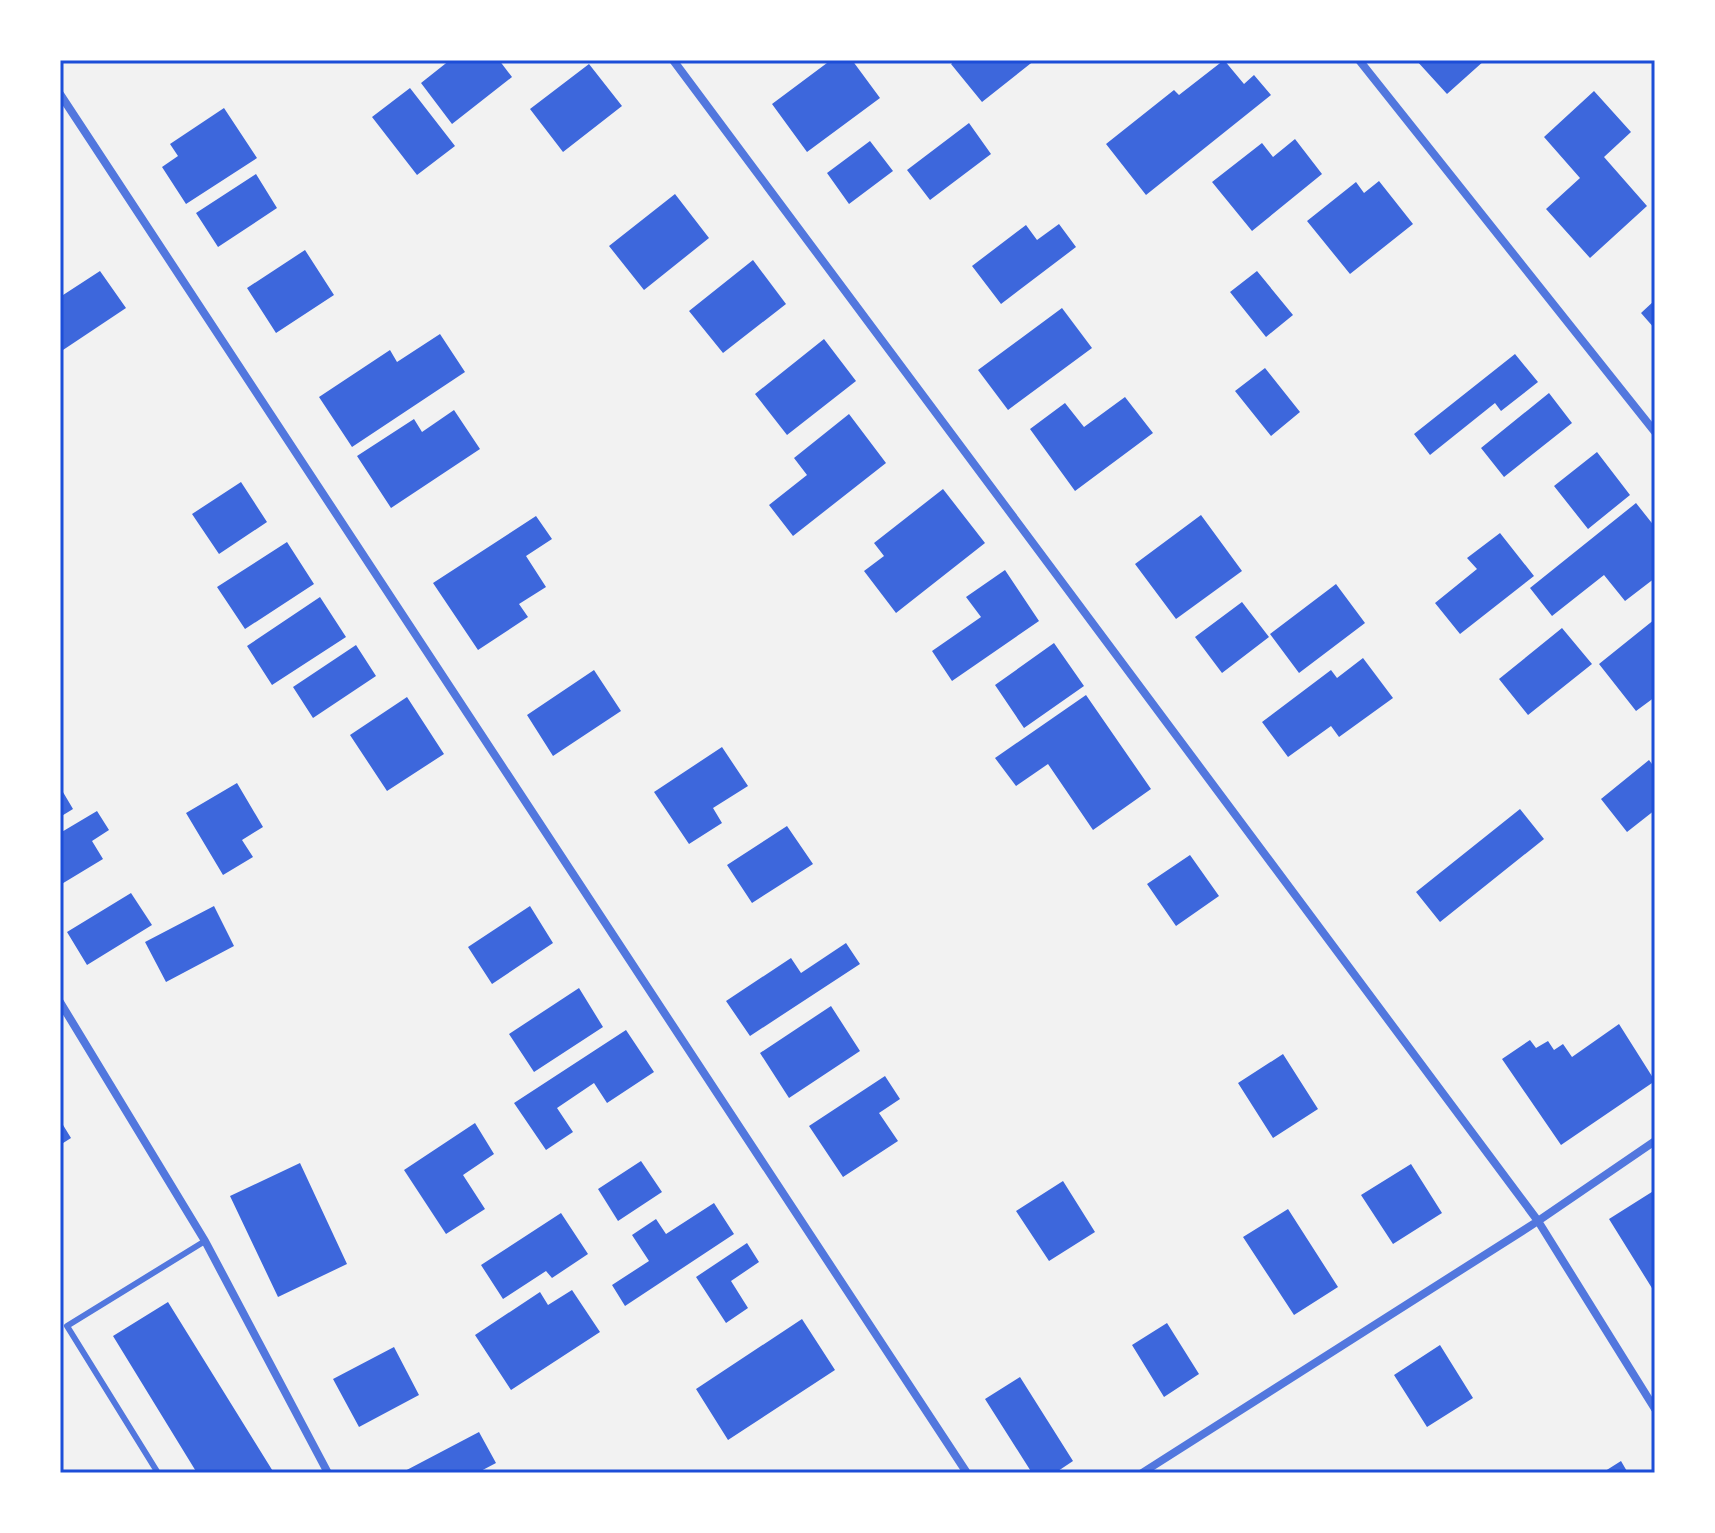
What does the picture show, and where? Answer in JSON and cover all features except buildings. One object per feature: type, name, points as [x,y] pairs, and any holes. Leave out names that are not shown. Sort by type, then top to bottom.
[{"type":"street","points":[[673,60],[1538,1221],[1655,1409]]},
{"type":"street","points":[[1359,60],[1655,432]]},
{"type":"street","points":[[60,94],[967,1473]]},
{"type":"street","points":[[60,1002],[205,1241],[328,1473]]},
{"type":"street","points":[[1142,1473],[1538,1221],[1655,1141]]},
{"type":"lane","points":[[158,1473],[67,1326],[205,1241]]}]
